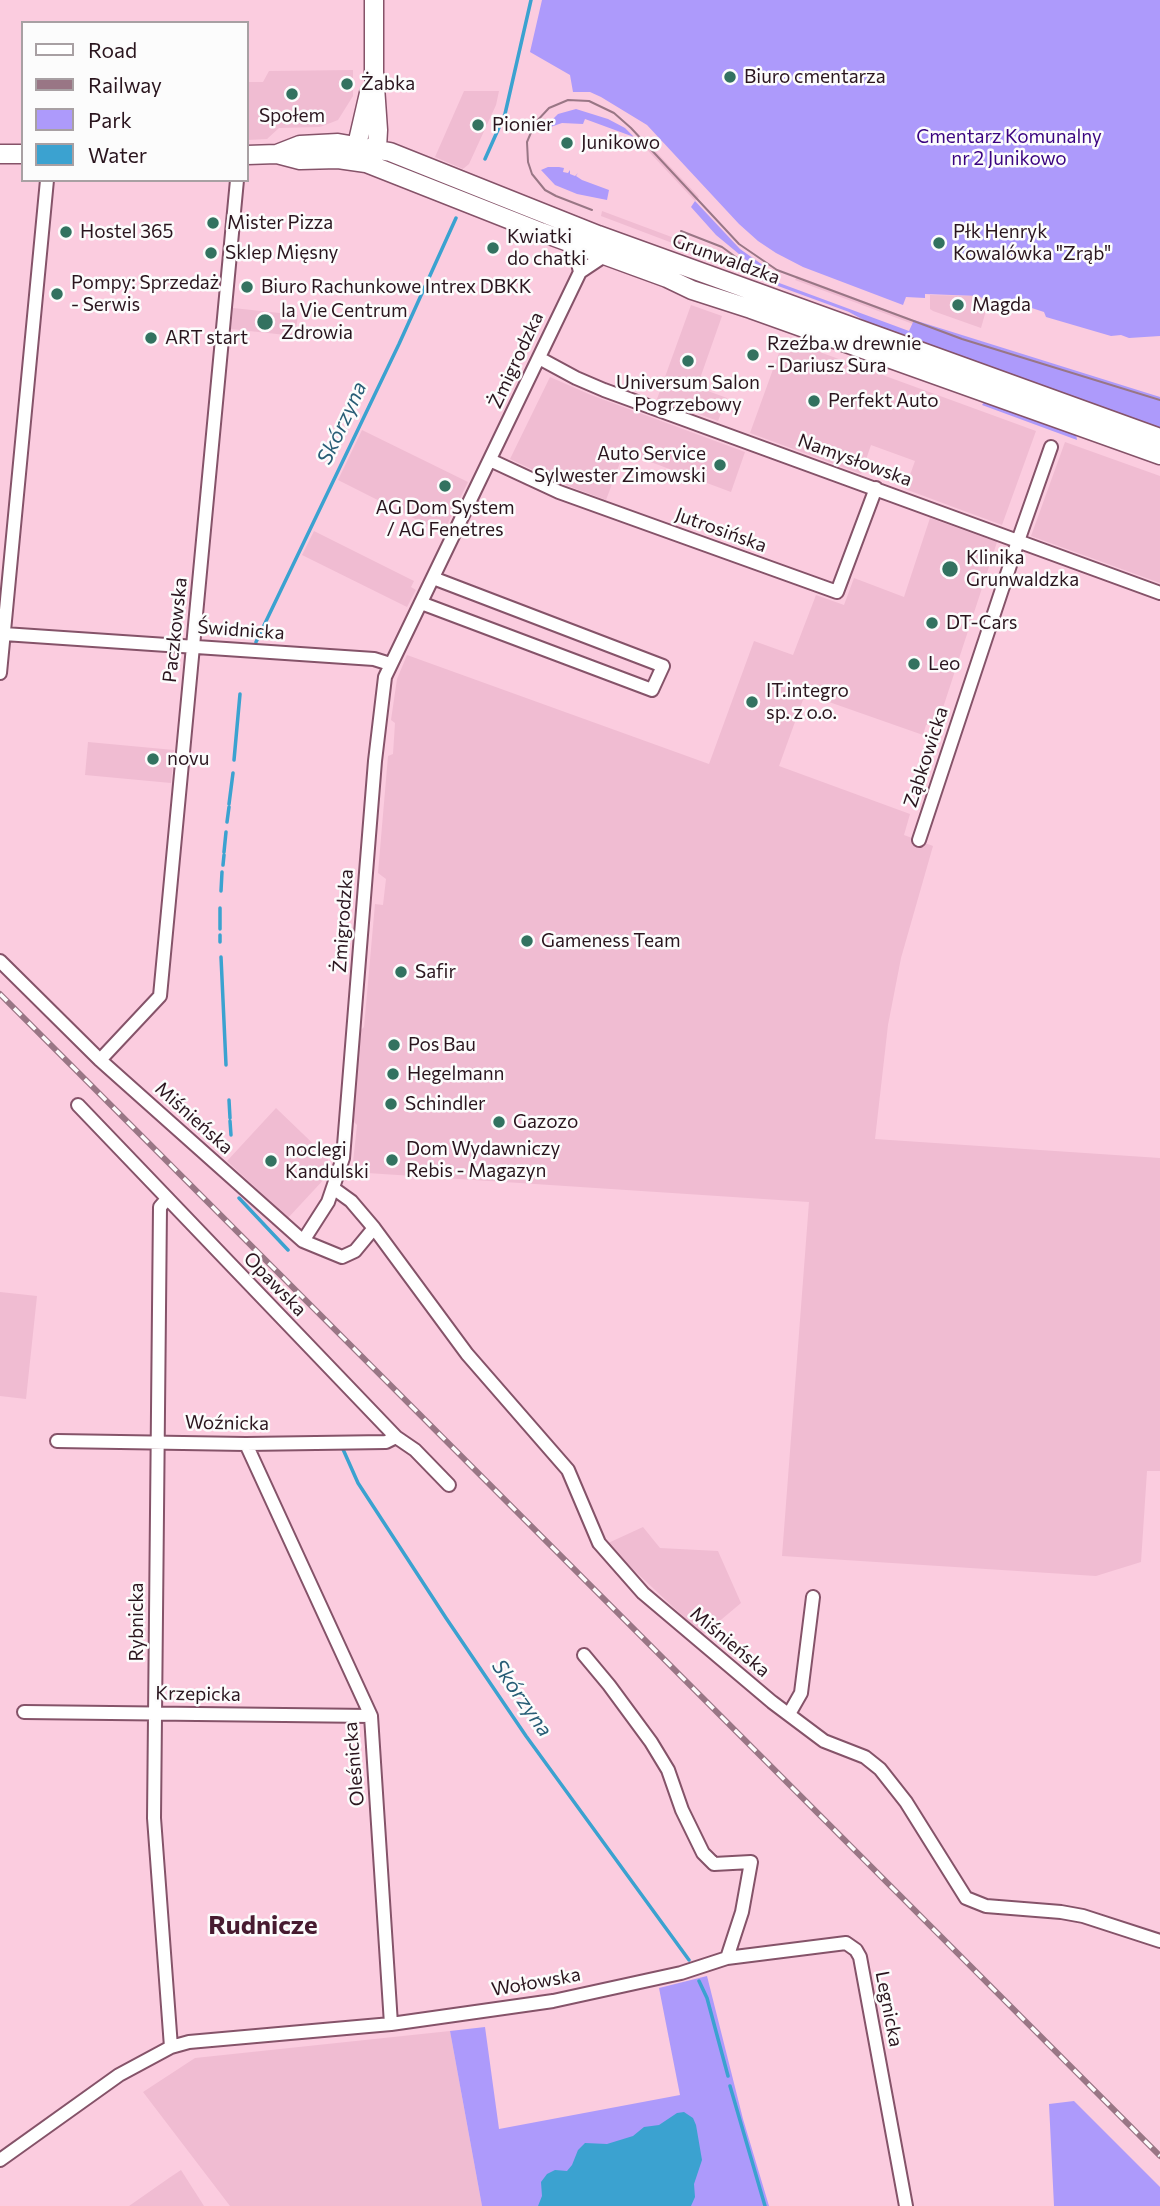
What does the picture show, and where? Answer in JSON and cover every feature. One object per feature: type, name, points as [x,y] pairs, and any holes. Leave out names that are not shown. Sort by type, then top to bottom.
[{"type":"street","points":[[372,155],[374,0]]},
{"type":"street","points":[[372,155],[357,145],[374,72]]},
{"type":"street","name":"Grunwaldzka","points":[[277,154],[300,145],[357,145]]},
{"type":"street","points":[[0,154],[21,154]]},
{"type":"street","name":"Grunwaldzka","points":[[248,155],[277,154],[300,160],[372,155],[1160,438]]},
{"type":"street","name":"Grunwaldzka","points":[[372,155],[567,242],[698,292],[1160,455]]},
{"type":"street","points":[[0,673],[4,634],[5,567],[47,182]]},
{"type":"street","name":"Paczkowska","points":[[100,1060],[160,996],[237,182]]},
{"type":"street","points":[[567,242],[577,259],[580,272],[604,256]]},
{"type":"street","name":"Żmigrodzka","points":[[303,1241],[315,1226],[333,1188],[343,1158],[385,677],[580,272]]},
{"type":"street","name":"Namysłowska","points":[[539,358],[604,390],[1160,593]]},
{"type":"street","name":"Ząbkowicka","points":[[919,841],[1018,541],[1052,447]]},
{"type":"street","name":"Jutrosińska","points":[[490,460],[559,492],[837,592],[876,488]]},
{"type":"street","points":[[421,603],[652,690],[663,666],[433,578]]},
{"type":"street","name":"Świdnicka","points":[[4,634],[374,659],[390,664]]},
{"type":"street","name":"Miśnieńska","points":[[0,961],[100,1060],[303,1241],[342,1257],[355,1251],[374,1228]]},
{"type":"street","name":"Opawska","points":[[78,1105],[396,1437],[415,1450],[449,1485]]},
{"type":"street","name":"Miśnieńska","points":[[333,1188],[351,1201],[374,1228],[467,1354],[568,1470],[599,1543],[643,1593],[824,1741],[865,1756],[880,1769],[906,1802],[966,1898],[986,1906],[1083,1916],[1160,1941]]},
{"type":"street","name":"Rybnicka","points":[[167,1199],[160,1207],[154,1818],[171,2046]]},
{"type":"street","name":"Woźnicka","points":[[57,1441],[246,1444],[386,1442],[396,1437]]},
{"type":"street","name":"Oleśnicka","points":[[246,1444],[370,1716],[391,2024]]},
{"type":"street","points":[[789,1714],[801,1693],[813,1597]]},
{"type":"street","points":[[584,1655],[652,1742],[668,1770],[682,1810],[704,1853],[714,1864],[751,1862],[742,1912],[727,1958]]},
{"type":"street","name":"Krzepicka","points":[[24,1712],[370,1716]]},
{"type":"street","name":"Legnicka","points":[[727,1958],[846,1943],[856,1950],[860,1957],[906,2206]]},
{"type":"street","name":"Wołowska","points":[[0,2160],[119,2075],[171,2046],[189,2042],[391,2024],[553,2001],[681,1973],[727,1958]]},
{"type":"shaded area","points":[[353,70],[353,96],[338,120],[320,127],[279,128],[267,139],[248,140],[248,82],[263,82],[269,71]]},
{"type":"shaded area","points":[[464,91],[499,91],[496,105],[469,164],[463,169],[435,157]]},
{"type":"shaded area","points":[[642,137],[699,197],[695,201],[638,140]]},
{"type":"shaded area","points":[[602,211],[685,242],[683,247],[601,216]]},
{"type":"shaded area","points":[[797,276],[914,320],[913,324],[795,280]]},
{"type":"shaded area","points":[[930,295],[980,296],[986,301],[987,307],[981,328],[933,311],[930,309]]},
{"type":"shaded area","name":"Universum Salon Pogrzebowy","points":[[691,305],[722,316],[697,387],[727,398],[718,421],[657,399]]},
{"type":"shaded area","name":"la Vie Centrum Zdrowia","points":[[233,308],[298,315],[295,336],[231,329]]},
{"type":"shaded area","points":[[784,339],[1036,431],[1002,525],[905,489],[915,461],[871,445],[861,474],[750,433]]},
{"type":"shaded area","points":[[550,377],[745,452],[731,492],[624,452],[606,500],[563,484],[510,459]]},
{"type":"shaded area","points":[[362,430],[468,482],[443,533],[338,480]]},
{"type":"shaded area","points":[[1065,442],[1160,476],[1160,583],[1031,536]]},
{"type":"shaded area","points":[[930,518],[997,542],[939,720],[926,725],[923,735],[812,696],[804,697],[779,766],[910,814],[904,835],[933,846],[901,958],[888,1025],[875,1139],[1160,1158],[1160,1471],[1147,1471],[1141,1562],[1096,1576],[782,1556],[809,1202],[352,1172],[357,1125],[353,1121],[360,1031],[364,1027],[375,904],[383,905],[386,879],[378,873],[388,756],[393,754],[395,723],[391,720],[397,679],[407,655],[709,764],[754,641],[793,655],[816,595],[844,605],[854,578],[904,597]]},
{"type":"shaded area","points":[[314,531],[414,581],[411,587],[416,590],[407,607],[302,555]]},
{"type":"shaded area","points":[[88,742],[174,750],[171,783],[85,775]]},
{"type":"shaded area","points":[[276,1108],[328,1158],[327,1176],[288,1218],[227,1161]]},
{"type":"shaded area","points":[[0,1292],[37,1296],[26,1399],[0,1396]]},
{"type":"shaded area","points":[[643,1527],[660,1548],[718,1551],[741,1603],[703,1635],[606,1544]]},
{"type":"shaded area","points":[[450,2031],[482,2206],[230,2206],[143,2092],[195,2058]]},
{"type":"shaded area","points":[[181,2170],[204,2206],[129,2206],[169,2178]]},
{"type":"green space","name":"Cmentarz Komunalny nr 2 Junikowo","points":[[542,0],[1160,0],[1160,336],[1111,336],[1046,317],[1044,312],[1007,300],[986,301],[979,296],[925,294],[925,298],[906,297],[903,305],[803,267],[776,253],[739,224],[647,125],[590,92],[573,92],[570,75],[530,52]]},
{"type":"green space","points":[[576,109],[608,119],[625,128],[634,137],[585,119],[583,124],[562,123],[542,130],[558,114]]},
{"type":"green space","points":[[548,167],[564,168],[563,172],[568,173],[570,170],[570,174],[575,176],[578,173],[576,176],[582,180],[609,190],[607,200],[577,194],[555,185],[541,170]]},
{"type":"green space","points":[[695,201],[740,249],[767,268],[765,272],[716,235],[691,207]]},
{"type":"green space","points":[[736,267],[909,331],[914,320],[1160,397],[1160,429],[880,329],[849,312],[748,275]]},
{"type":"green space","points":[[984,402],[1076,434],[1077,440],[982,405]]},
{"type":"green space","points":[[707,1976],[743,2119],[769,2206],[482,2206],[450,2031],[485,2027],[499,2129],[680,2095],[659,1988]]},
{"type":"green space","points":[[1074,2101],[1160,2187],[1160,2206],[1054,2206],[1049,2104]]},
{"type":"water","points":[[684,2112],[693,2118],[696,2125],[702,2160],[694,2184],[695,2197],[691,2206],[538,2206],[542,2196],[541,2182],[547,2174],[555,2170],[567,2171],[578,2150],[585,2143],[607,2144],[633,2136],[644,2127],[659,2125],[677,2113]]},
{"type":"waterway","name":"Skórzyna","points":[[485,159],[505,114],[531,0]]},
{"type":"waterway","name":"Skórzyna","points":[[256,642],[399,344],[456,218]]},
{"type":"waterway","name":"Skórzyna","points":[[234,760],[240,694]]},
{"type":"waterway","name":"Skórzyna","points":[[229,804],[233,773]]},
{"type":"waterway","name":"Skórzyna","points":[[227,822],[229,807]]},
{"type":"waterway","name":"Skórzyna","points":[[224,852],[226,832]]},
{"type":"waterway","name":"Skórzyna","points":[[223,865],[224,855]]},
{"type":"waterway","name":"Skórzyna","points":[[221,891],[222,872]]},
{"type":"waterway","name":"Skórzyna","points":[[220,908],[220,929]]},
{"type":"waterway","name":"Skórzyna","points":[[220,935],[220,942]]},
{"type":"waterway","name":"Skórzyna","points":[[221,957],[226,1065]]},
{"type":"waterway","name":"Skórzyna","points":[[229,1100],[230,1118]]},
{"type":"waterway","name":"Skórzyna","points":[[230,1121],[231,1135]]},
{"type":"waterway","name":"Skórzyna","points":[[239,1198],[288,1250]]},
{"type":"waterway","name":"Skórzyna","points":[[342,1447],[358,1483],[446,1618],[526,1736],[689,1960]]},
{"type":"waterway","name":"Skórzyna","points":[[699,1981],[707,1998],[728,2076]]},
{"type":"waterway","name":"Skórzyna","points":[[730,2086],[765,2206]]},
{"type":"tram line","points":[[592,210],[545,190],[532,174],[528,162],[527,142],[535,123],[549,108],[568,100],[589,101],[614,113],[739,244],[777,270],[962,339],[1160,400]]},
{"type":"tram line","points":[[681,231],[722,247],[744,263]]},
{"type":"tram line","points":[[677,242],[778,280]]},
{"type":"railway","points":[[0,994],[1160,2156]]},
{"type":"place","name":"Biuro cmentarza","points":[[730,77]]},
{"type":"place","name":"Żabka","points":[[347,84]]},
{"type":"place","name":"Społem","points":[[292,94]]},
{"type":"place","name":"Pionier","points":[[478,125]]},
{"type":"place","name":"Junikowo","points":[[567,143]]},
{"type":"place","name":"Mister Pizza","points":[[213,223]]},
{"type":"place","name":"Hostel 365","points":[[66,232]]},
{"type":"place","name":"Płk Henryk Kowalówka \"Zrąb\"","points":[[939,243]]},
{"type":"place","name":"Kwiatki do chatki","points":[[493,248]]},
{"type":"place","name":"Sklep Mięsny","points":[[211,253]]},
{"type":"place","name":"Biuro Rachunkowe Intrex DBKK","points":[[247,287]]},
{"type":"place","name":"Pompy: Sprzedaż - Serwis","points":[[57,294]]},
{"type":"place","name":"Magda","points":[[958,305]]},
{"type":"place","name":"la Vie Centrum Zdrowia","points":[[265,322]]},
{"type":"place","name":"ART start","points":[[151,338]]},
{"type":"place","name":"Rzeźba w drewnie - Dariusz Sura","points":[[753,355]]},
{"type":"place","name":"Universum Salon Pogrzebowy","points":[[688,361]]},
{"type":"place","name":"Perfekt Auto","points":[[814,401]]},
{"type":"place","name":"Auto Service Sylwester Zimowski","points":[[720,465]]},
{"type":"place","name":"AG Dom System / AG Fenetres","points":[[445,486]]},
{"type":"place","name":"Klinika Grunwaldzka","points":[[950,569]]},
{"type":"place","name":"DT-Cars","points":[[932,623]]},
{"type":"place","name":"Leo","points":[[914,664]]},
{"type":"place","name":"IT.integro sp. z o.o.","points":[[752,702]]},
{"type":"place","name":"novu","points":[[153,759]]},
{"type":"place","name":"Gameness Team","points":[[527,941]]},
{"type":"place","name":"Safir","points":[[401,972]]},
{"type":"place","name":"Pos Bau","points":[[394,1045]]},
{"type":"place","name":"Hegelmann","points":[[393,1074]]},
{"type":"place","name":"Schindler","points":[[391,1104]]},
{"type":"place","name":"Gazozo","points":[[499,1122]]},
{"type":"place","name":"Dom Wydawniczy Rebis - Magazyn","points":[[392,1160]]},
{"type":"place","name":"noclegi Kandulski","points":[[271,1161]]},
{"type":"district","name":"Rudnicze","points":[[263,1925]]}]
